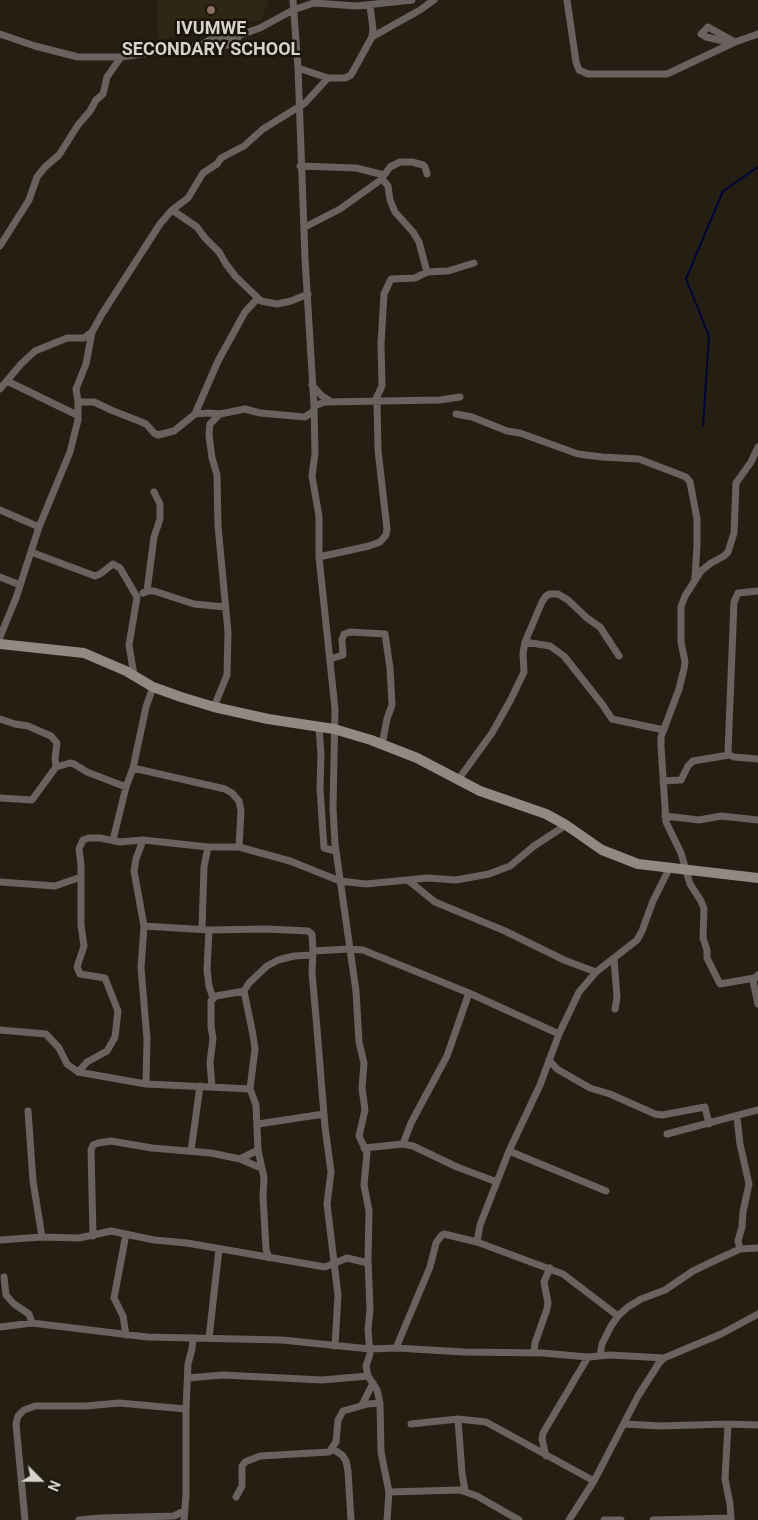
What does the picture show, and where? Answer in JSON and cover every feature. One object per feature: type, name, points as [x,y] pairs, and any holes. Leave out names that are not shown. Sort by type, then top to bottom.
[{"type":"street","points":[[293,0],[298,68],[300,166],[316,453],[312,476],[319,516],[319,557],[335,709],[333,809],[336,851],[356,991],[359,1042],[364,1063],[362,1088],[365,1110],[359,1136],[367,1158],[365,1194],[369,1211],[368,1263],[370,1309],[368,1330],[370,1349],[366,1366],[368,1376],[377,1390],[380,1403],[381,1452],[389,1492],[387,1520]]},
{"type":"street","points":[[0,34],[35,46],[78,57],[120,57],[200,46],[211,39],[240,35],[260,28],[313,1],[360,3],[370,6],[412,0]]},
{"type":"street","points":[[372,37],[434,0]]},
{"type":"street","points":[[567,0],[576,62],[579,70],[585,74],[667,74],[733,43],[758,34]]},
{"type":"street","points":[[298,68],[328,78],[345,78],[351,75],[372,37],[373,29],[370,6]]},
{"type":"street","points":[[280,17],[294,26]]},
{"type":"street","points":[[0,246],[29,200],[37,178],[45,167],[59,154],[96,100],[103,94],[107,77],[120,57]]},
{"type":"street","points":[[0,637],[39,527],[70,452],[76,428],[78,402],[75,391],[86,364],[92,332],[126,274],[160,224],[172,210],[185,201],[203,173],[217,164],[221,158],[244,146],[264,129],[299,107],[328,78]]},
{"type":"street","points":[[304,227],[340,209],[383,177],[395,164],[406,161],[423,165],[427,174]]},
{"type":"street","points":[[300,166],[356,168],[383,177],[388,186],[390,200],[395,212],[413,232],[419,242],[427,272]]},
{"type":"street","points":[[172,210],[197,226],[205,238],[219,252],[236,277],[263,302],[276,304],[291,301],[308,294]]},
{"type":"street","points":[[319,557],[380,542],[386,534],[378,450],[376,401],[382,386],[381,344],[384,294],[389,281],[393,278],[414,278],[427,272],[448,271],[474,263]]},
{"type":"street","points":[[195,414],[218,362],[245,312],[258,298]]},
{"type":"street","points":[[0,389],[35,351],[67,338],[84,338],[92,332]]},
{"type":"street","points":[[7,381],[77,415]]},
{"type":"street","points":[[312,385],[322,396],[331,402]]},
{"type":"street","points":[[78,402],[94,402],[146,424],[158,435],[174,431],[195,414],[220,414],[245,409],[260,413],[305,417],[321,402],[440,400],[460,397]]},
{"type":"street","points":[[214,708],[228,675],[228,632],[218,526],[217,475],[212,458],[209,427],[220,414]]},
{"type":"street","points":[[456,414],[487,422],[507,431],[520,433],[578,454],[602,458],[639,459],[686,478],[690,482],[697,518],[698,545],[695,578]]},
{"type":"street","points":[[756,977],[720,984],[708,958],[703,938],[704,909],[701,900],[690,884],[681,853],[668,828],[665,816],[661,737],[679,689],[684,669],[680,642],[682,607],[685,596],[701,571],[728,552],[734,533],[736,482],[751,462],[758,447]]},
{"type":"street","points":[[147,591],[154,536],[160,519],[160,504],[154,492]]},
{"type":"street","points":[[0,510],[39,527]]},
{"type":"street","points":[[31,552],[96,576],[114,564],[120,568],[137,597],[129,645],[134,675]]},
{"type":"street","points":[[0,577],[20,585]]},
{"type":"street","points":[[137,597],[147,591],[158,592],[194,604],[225,607]]},
{"type":"street","points":[[729,755],[734,602],[738,593],[758,591]]},
{"type":"street","points":[[458,780],[492,733],[512,699],[524,669],[523,653],[525,642],[542,602],[550,594],[558,594],[568,600],[586,618],[600,627],[619,656]]},
{"type":"street","points":[[330,659],[343,655],[342,640],[344,634],[350,632],[385,634],[390,668],[392,705],[382,745]]},
{"type":"street","points":[[525,642],[550,646],[564,656],[612,719],[664,730]]},
{"type":"street","points":[[0,644],[84,653],[134,675],[153,687],[181,698],[214,708],[268,719],[334,729],[382,745],[416,758],[480,790],[546,814],[566,825],[602,850],[638,864],[758,878]]},
{"type":"street","points":[[113,840],[126,787],[133,768],[146,707],[153,687]]},
{"type":"street","points":[[0,719],[28,726],[51,736],[57,743],[56,767],[32,800],[0,798]]},
{"type":"street","points":[[319,727],[321,755],[320,788],[324,848],[336,851]]},
{"type":"street","points":[[663,781],[682,779],[693,760],[729,755],[758,759]]},
{"type":"street","points":[[56,767],[72,764],[126,787]]},
{"type":"street","points":[[133,768],[225,789],[232,793],[238,801],[240,811],[239,848]]},
{"type":"street","points":[[665,816],[699,820],[721,816],[758,820]]},
{"type":"street","points":[[78,1072],[87,1062],[107,1051],[115,1037],[118,1011],[105,978],[80,974],[77,967],[84,946],[81,925],[79,849],[84,840],[89,838],[120,842],[144,840],[208,847],[239,848],[290,861],[340,881],[366,884],[427,878],[461,879],[488,874],[510,866],[534,846],[566,825]]},
{"type":"street","points":[[144,840],[136,858],[134,871],[144,926],[141,968],[147,1039],[146,1084]]},
{"type":"street","points":[[208,847],[204,868],[207,970],[213,998],[211,1026],[213,1039],[210,1062],[212,1087]]},
{"type":"street","points":[[477,1242],[480,1225],[509,1151],[540,1085],[559,1034],[582,987],[596,972],[632,945],[641,933],[653,901],[669,869]]},
{"type":"street","points":[[0,882],[55,886],[81,877]]},
{"type":"street","points":[[409,881],[435,902],[505,931],[564,960],[596,972]]},
{"type":"street","points":[[144,926],[206,930],[266,928],[308,931],[313,936],[312,972],[324,1114],[332,1172],[327,1204],[338,1295],[335,1346]]},
{"type":"street","points":[[213,998],[226,993],[244,990],[267,966],[278,960],[313,953],[349,949],[364,950],[470,993],[559,1034]]},
{"type":"street","points":[[614,959],[617,997],[615,1010]]},
{"type":"street","points":[[756,977],[753,984],[758,1004]]},
{"type":"street","points":[[244,990],[255,1049],[250,1089],[256,1105],[258,1150],[264,1178],[262,1197],[266,1249],[269,1258]]},
{"type":"street","points":[[403,1144],[410,1123],[447,1056],[470,993]]},
{"type":"street","points":[[0,1030],[46,1034],[59,1048],[67,1064],[78,1072],[146,1084],[250,1089]]},
{"type":"street","points":[[549,1060],[557,1069],[590,1088],[611,1094],[655,1114],[662,1115],[705,1107],[709,1124]]},
{"type":"street","points":[[191,1151],[200,1086]]},
{"type":"street","points":[[668,1134],[758,1110]]},
{"type":"street","points":[[28,1111],[33,1181],[42,1237]]},
{"type":"street","points":[[258,1124],[324,1114]]},
{"type":"street","points":[[737,1117],[740,1144],[750,1184],[738,1241],[740,1249]]},
{"type":"street","points":[[93,1236],[91,1150],[93,1145],[111,1141],[152,1148],[191,1151],[240,1160],[261,1168]]},
{"type":"street","points":[[364,1148],[403,1144],[426,1151],[457,1167],[497,1182]]},
{"type":"street","points":[[240,1160],[258,1150]]},
{"type":"street","points":[[509,1151],[606,1191]]},
{"type":"street","points":[[486,1178],[492,1195]]},
{"type":"street","points":[[0,1240],[42,1237],[79,1238],[111,1231],[154,1240],[187,1243],[325,1267],[347,1258],[368,1263]]},
{"type":"street","points":[[126,1234],[114,1298],[123,1316],[126,1335]]},
{"type":"street","points":[[396,1348],[430,1267],[436,1243],[441,1236],[448,1234],[477,1242],[563,1274],[618,1316]]},
{"type":"street","points":[[600,1356],[602,1344],[618,1316],[641,1299],[665,1290],[693,1271],[740,1249],[758,1248]]},
{"type":"street","points":[[261,1256],[266,1249]]},
{"type":"street","points":[[209,1338],[220,1250]]},
{"type":"street","points":[[534,1353],[535,1343],[548,1309],[544,1284],[550,1268]]},
{"type":"street","points":[[4,1277],[6,1295],[14,1304],[30,1314],[32,1323]]},
{"type":"street","points":[[0,1327],[32,1323],[126,1335],[282,1340],[370,1349],[396,1348],[588,1357],[664,1358],[721,1334],[758,1314]]},
{"type":"street","points":[[174,1516],[183,1520],[186,1495],[188,1364],[193,1338]]},
{"type":"street","points":[[532,1448],[542,1436],[588,1357]]},
{"type":"street","points":[[645,1357],[654,1370]]},
{"type":"street","points":[[569,1520],[594,1480],[638,1396],[664,1358]]},
{"type":"street","points":[[188,1378],[223,1375],[322,1380],[368,1376]]},
{"type":"street","points":[[362,1405],[373,1382]]},
{"type":"street","points":[[25,1520],[16,1424],[18,1416],[24,1410],[35,1406],[86,1406],[119,1403],[186,1409]]},
{"type":"street","points":[[236,1497],[242,1486],[242,1466],[246,1461],[260,1456],[327,1452],[333,1448],[337,1438],[338,1420],[343,1411],[362,1405],[380,1403]]},
{"type":"street","points":[[411,1424],[458,1419],[486,1422],[546,1456],[594,1480]]},
{"type":"street","points":[[458,1419],[465,1491]]},
{"type":"street","points":[[625,1424],[660,1426],[758,1425]]},
{"type":"street","points":[[653,1520],[731,1519],[725,1479],[728,1424]]},
{"type":"street","points":[[542,1436],[546,1456]]},
{"type":"street","points":[[333,1448],[346,1461],[351,1520]]},
{"type":"street","points":[[389,1492],[456,1489],[477,1496],[519,1520]]},
{"type":"street","points":[[79,1520],[174,1516],[184,1511]]},
{"type":"street","points":[[604,1520],[620,1520]]},
{"type":"shaded area","name":"IVUMWE SECONDARY SCHOOL","points":[[157,0],[269,0],[261,20],[158,40]]},
{"type":"waterway","points":[[703,426],[709,336],[686,279],[723,191],[758,167]]},
{"type":"place","name":"IVUMWE SECONDARY SCHOOL","points":[[211,10]]}]
